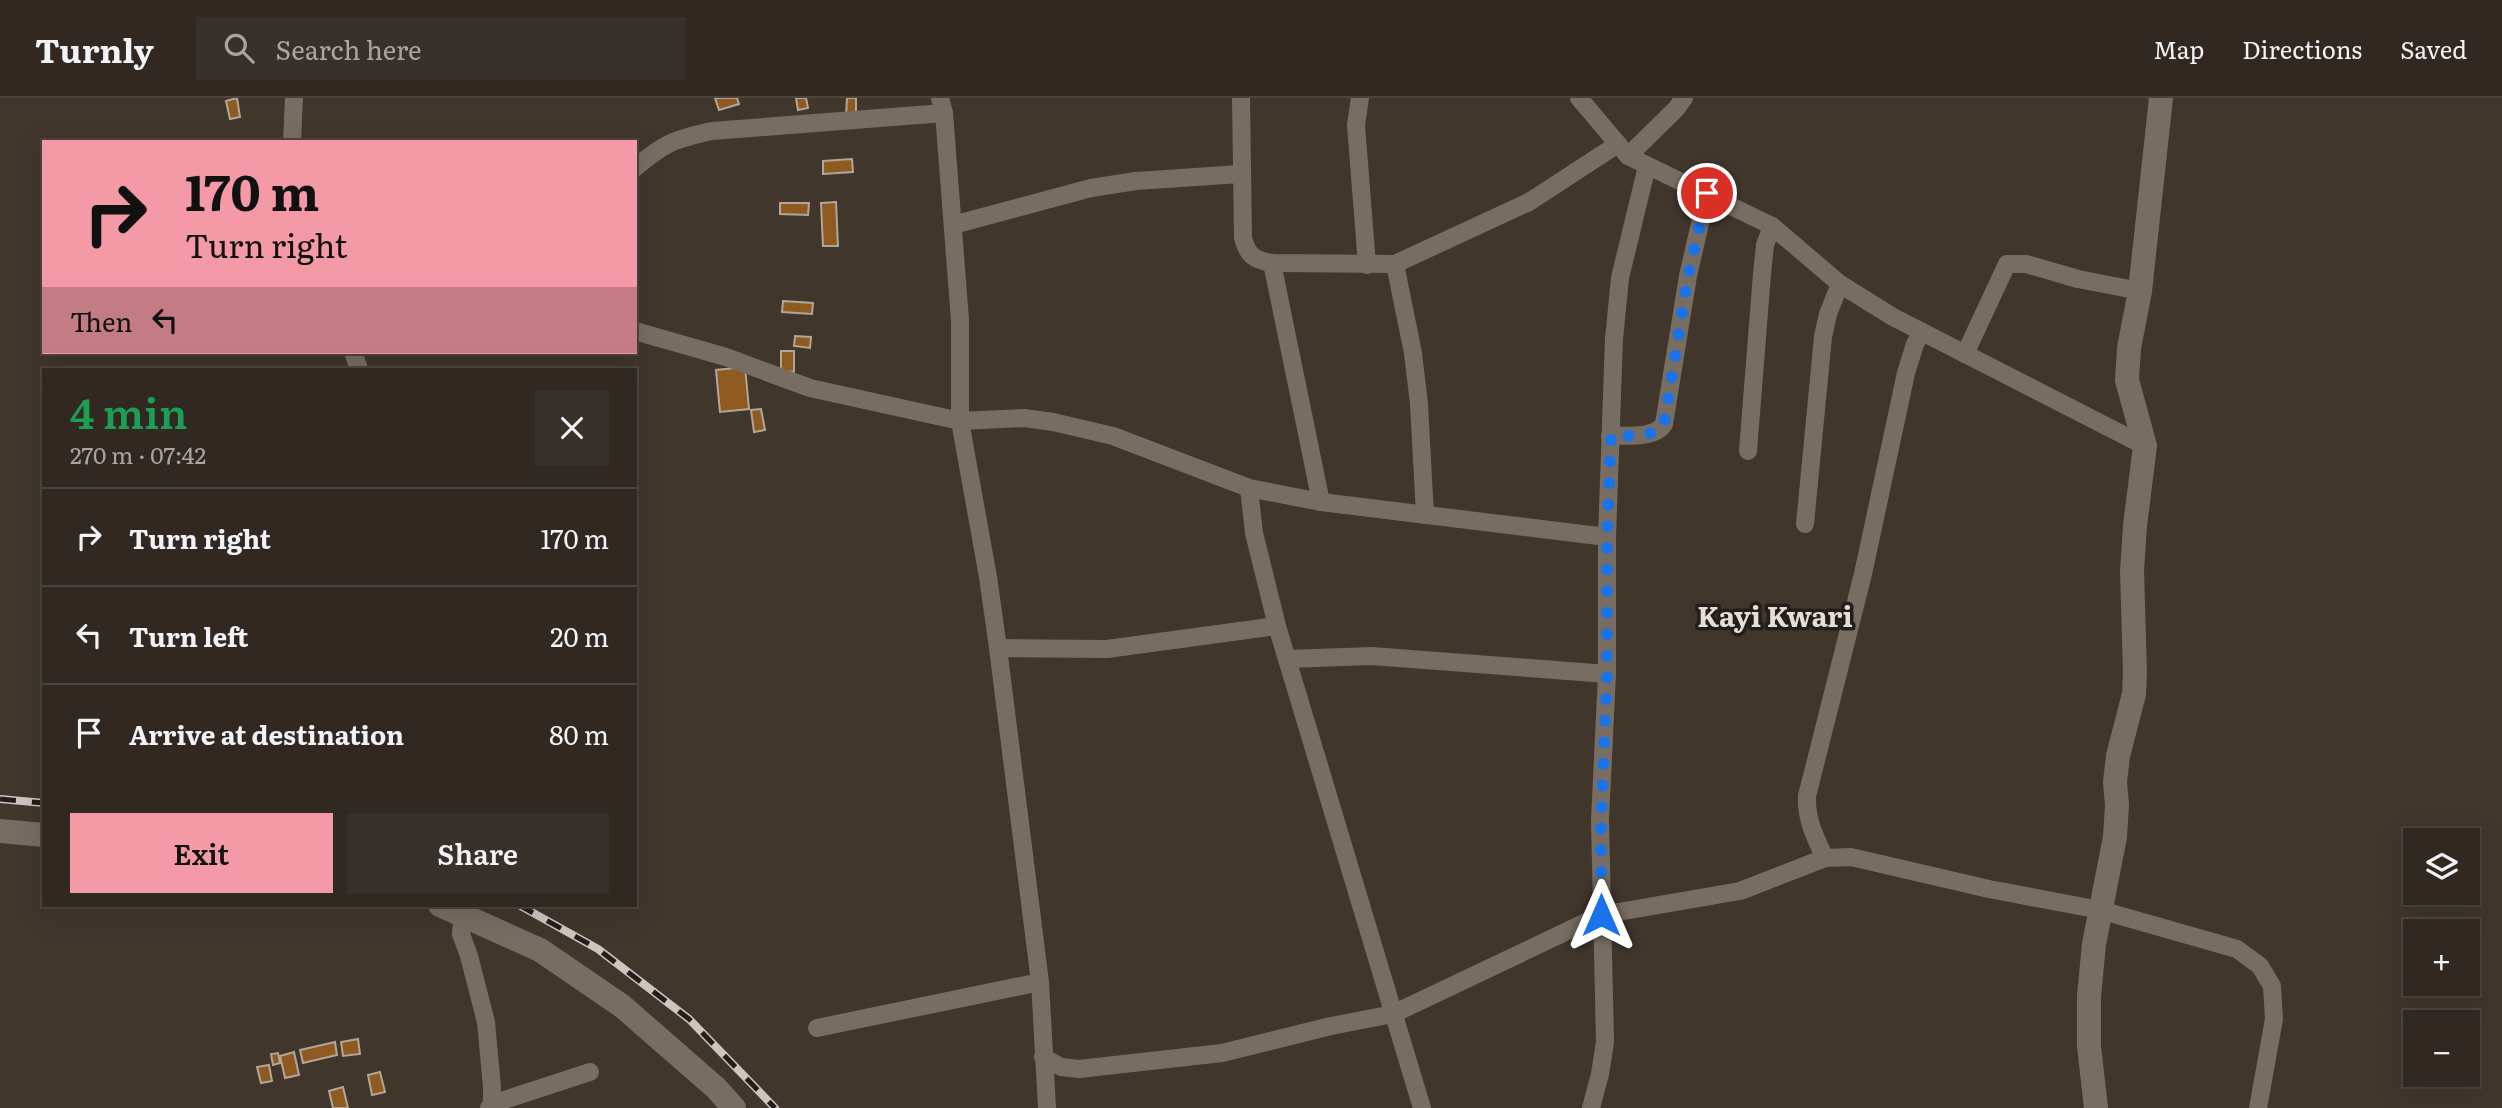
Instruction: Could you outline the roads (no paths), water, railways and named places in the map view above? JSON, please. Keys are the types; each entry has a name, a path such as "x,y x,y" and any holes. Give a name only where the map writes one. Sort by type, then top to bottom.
{"street":[{"path":"292,140 294,98"},
{"path":"1241,98 1240,174 1243,239 1247,252 1255,260 1272,263 1367,265 1395,264 1529,202 1623,150 1676,109 1684,98"},
{"path":"1360,98 1356,125 1367,265"},
{"path":"1579,98 1623,150 1647,166 1772,226 1840,284 1893,317 2145,446"},
{"path":"2096,1108 2089,1046 2089,996 2094,944 2115,837 2118,756 2134,694 2136,673 2132,571 2145,446 2127,380 2129,348 2140,291 2161,98"},
{"path":"637,167 659,148 677,139 712,131 942,106 960,320 960,421 998,648 1040,982 1042,1058 1047,1108"},
{"path":"1591,1108 1605,1042 1601,820 1614,339 1620,278 1647,166"},
{"path":"953,225 1091,188 1136,181 1240,174"},
{"path":"1611,436 1654,433 1664,424 1688,276 1707,193"},
{"path":"1748,451 1765,245 1772,226"},
{"path":"1272,263 1321,502"},
{"path":"1395,264 1413,353 1419,404 1425,515"},
{"path":"1965,354 2007,264 2026,264 2078,279 2140,291"},
{"path":"1805,524 1823,337 1828,314 1840,284"},
{"path":"637,332 726,357 810,388 960,421 1024,418 1112,436 1249,488 1321,502 1607,537"},
{"path":"1825,858 1809,824 1807,796 1863,574 1906,373 1915,344 1922,332"},
{"path":"1249,488 1254,533 1277,626 1422,1108"},
{"path":"998,648 1107,649 1277,626"},
{"path":"1287,659 1372,656 1607,674"},
{"path":"0,831 42,835"},
{"path":"1042,1058 1061,1067 1079,1069 1222,1053 1393,1014 1601,915 1740,891 1825,858 1851,857 1989,889 2100,910 2236,949 2260,966 2272,986 2274,1019 2258,1108"},
{"path":"452,909 469,956 486,1022 490,1106 590,1072"},
{"path":"452,909 540,950 622,1006 716,1088 734,1108"},
{"path":"817,1028 1040,982"}],"railway":[{"path":"0,799 42,803"},
{"path":"523,907 598,949 689,1019 775,1108"}],"district":[{"name":"Kayi Kwari","path":"1775,615"}]}
